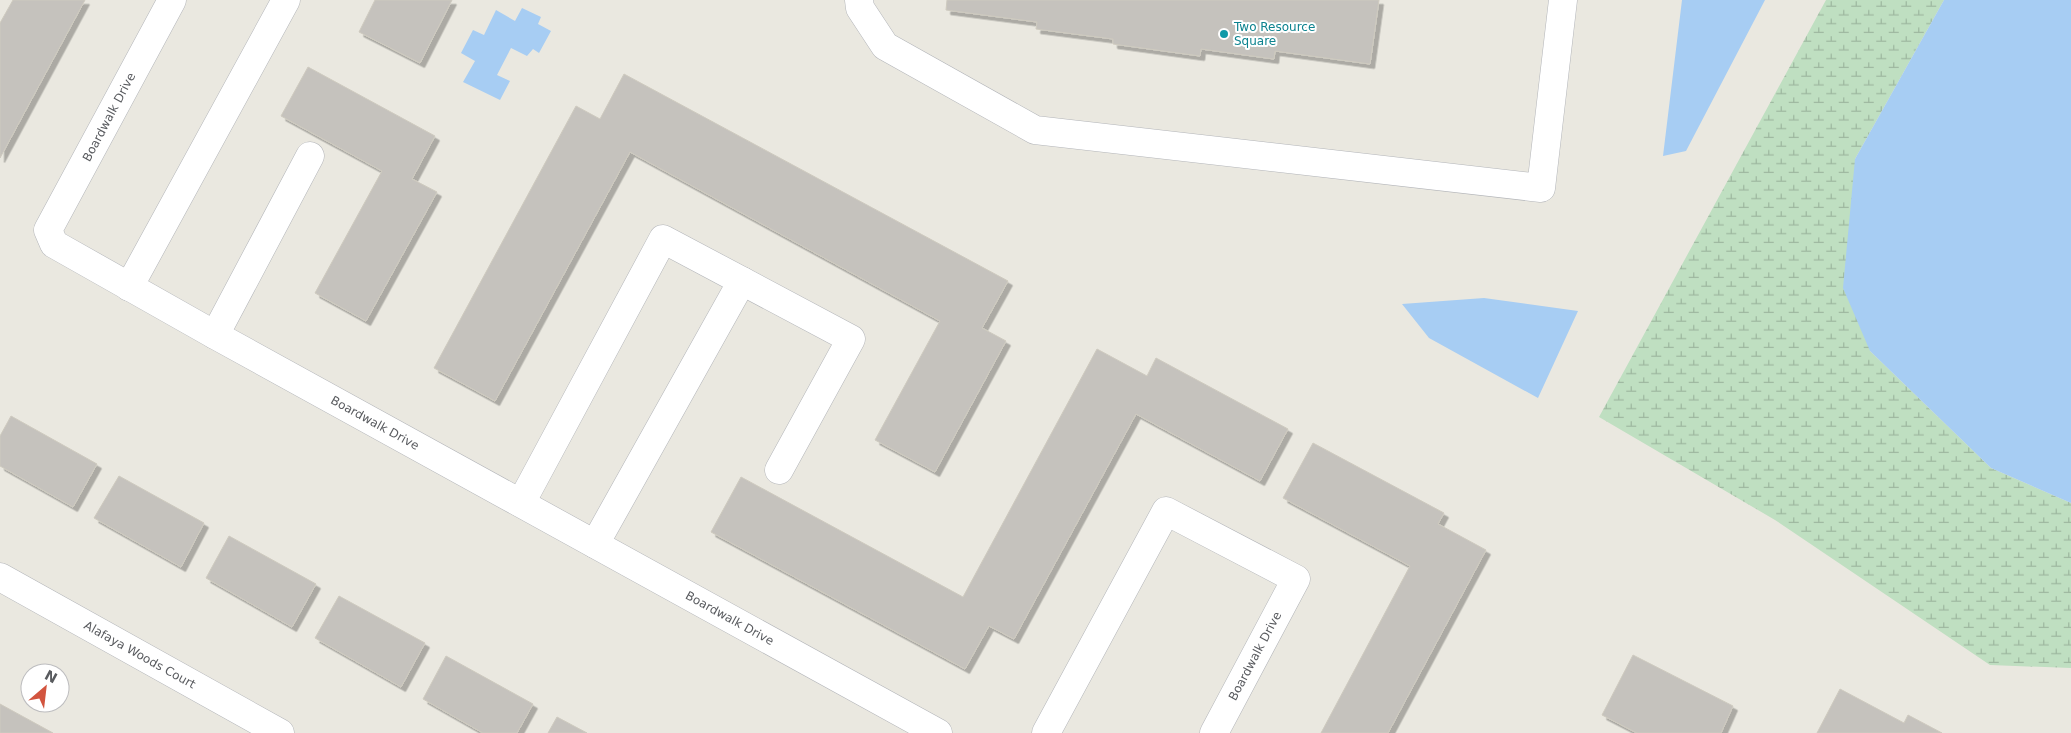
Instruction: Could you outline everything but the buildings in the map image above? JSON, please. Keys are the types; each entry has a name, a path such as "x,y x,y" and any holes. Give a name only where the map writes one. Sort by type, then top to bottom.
{"street":[{"name":"Boardwalk Drive","path":"172,0 48,230 54,244 128,287 938,733"},
{"path":"128,287 286,0"},
{"path":"859,0 860,8 885,46 1034,130 1541,188 1563,0"},
{"path":"215,335 310,156"},
{"path":"520,503 663,239 851,339 779,470"},
{"path":"596,544 742,281"},
{"name":"Boardwalk Drive","path":"1046,733 1166,512 1296,579 1214,733"},
{"name":"Alafaya Woods Court","path":"0,577 280,733"}],"green space":[{"path":"1826,0 1944,0 1855,159 1870,351 1991,468 2071,503 2071,668 1990,665 1775,520 1599,417"}],"water":[{"path":"1682,0 1765,0 1686,151 1663,156"},
{"path":"1944,0 2071,0 2071,503 1991,468 1870,351 1843,288 1855,159"},
{"path":"522,8 541,17 538,24 551,31 539,53 533,49 527,56 511,48 497,75 510,81 500,100 463,82 475,61 461,53 473,30 484,35 496,10 515,21"},
{"path":"1484,298 1578,311 1538,398 1429,338 1402,304"}],"place":[{"name":"Two Resource Square","path":"1224,34"}]}
